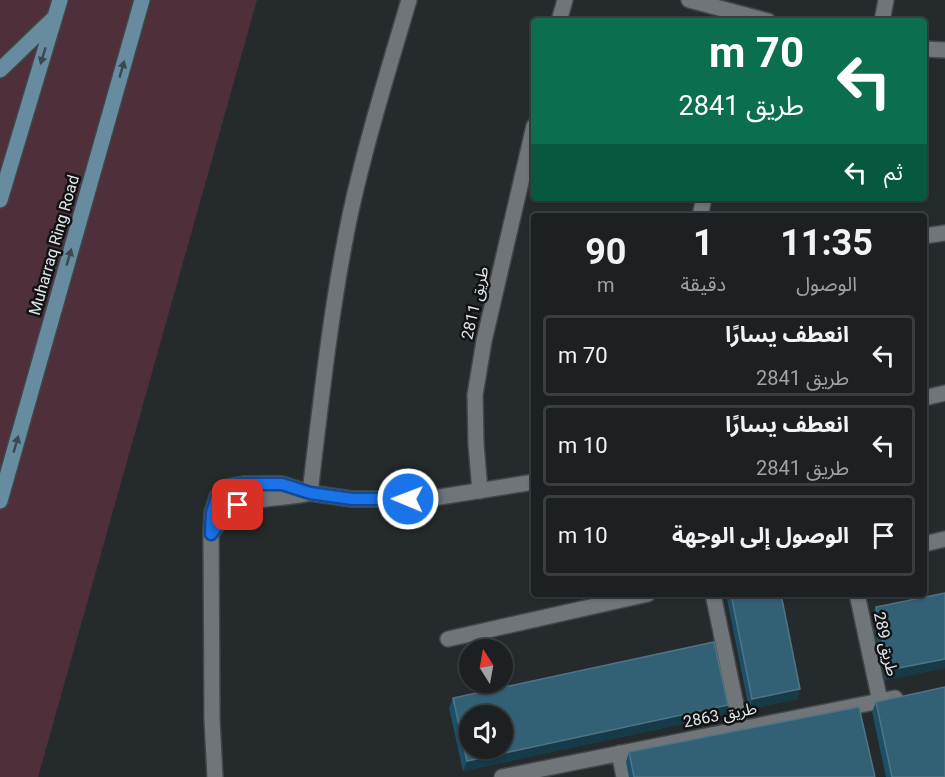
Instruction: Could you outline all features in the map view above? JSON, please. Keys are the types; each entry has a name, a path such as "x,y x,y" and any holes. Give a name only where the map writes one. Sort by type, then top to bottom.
{"main road":[{"path":"0,200 60,0"},
{"name":"Muharraq Ring Road","path":"0,501 142,0"},
{"path":"0,70 55,17"}],"street":[{"path":"310,493 337,286 350,214 409,0"},
{"path":"560,18 566,0"},
{"path":"689,0 747,18"},
{"path":"883,18 886,0"},
{"path":"927,49 945,50"},
{"name":"طريق 2811","path":"480,491 476,395 484,341 531,139"},
{"path":"927,236 945,233"},
{"path":"927,397 945,393"},
{"path":"215,777 212,719 211,534 212,513 217,497 228,487 244,484 282,484 310,493 352,499 427,500 531,482"},
{"path":"927,543 945,539"},
{"path":"448,639 635,597"},
{"path":"714,597 741,729"},
{"name":"طريق 289","path":"858,597 880,701"},
{"name":"طريق 2863","path":"502,777 912,695"},
{"path":"619,753 624,777"}],"shaded area":[{"path":"0,0 257,0 38,777 0,777"}],"building":[{"path":"945,593 945,659 888,670 876,607"},
{"path":"732,597 782,597 800,689 752,699"},
{"path":"714,642 728,705 513,751 513,705 459,705 459,725 453,698 476,693 513,693 513,685"},
{"path":"945,687 945,777 892,777 876,702"},
{"path":"859,707 875,777 634,777 629,752"}],"route":[{"path":"238,505 224,516 211,534 212,513 217,497 228,487 244,484 282,484 310,493 352,499 408,499"}]}
